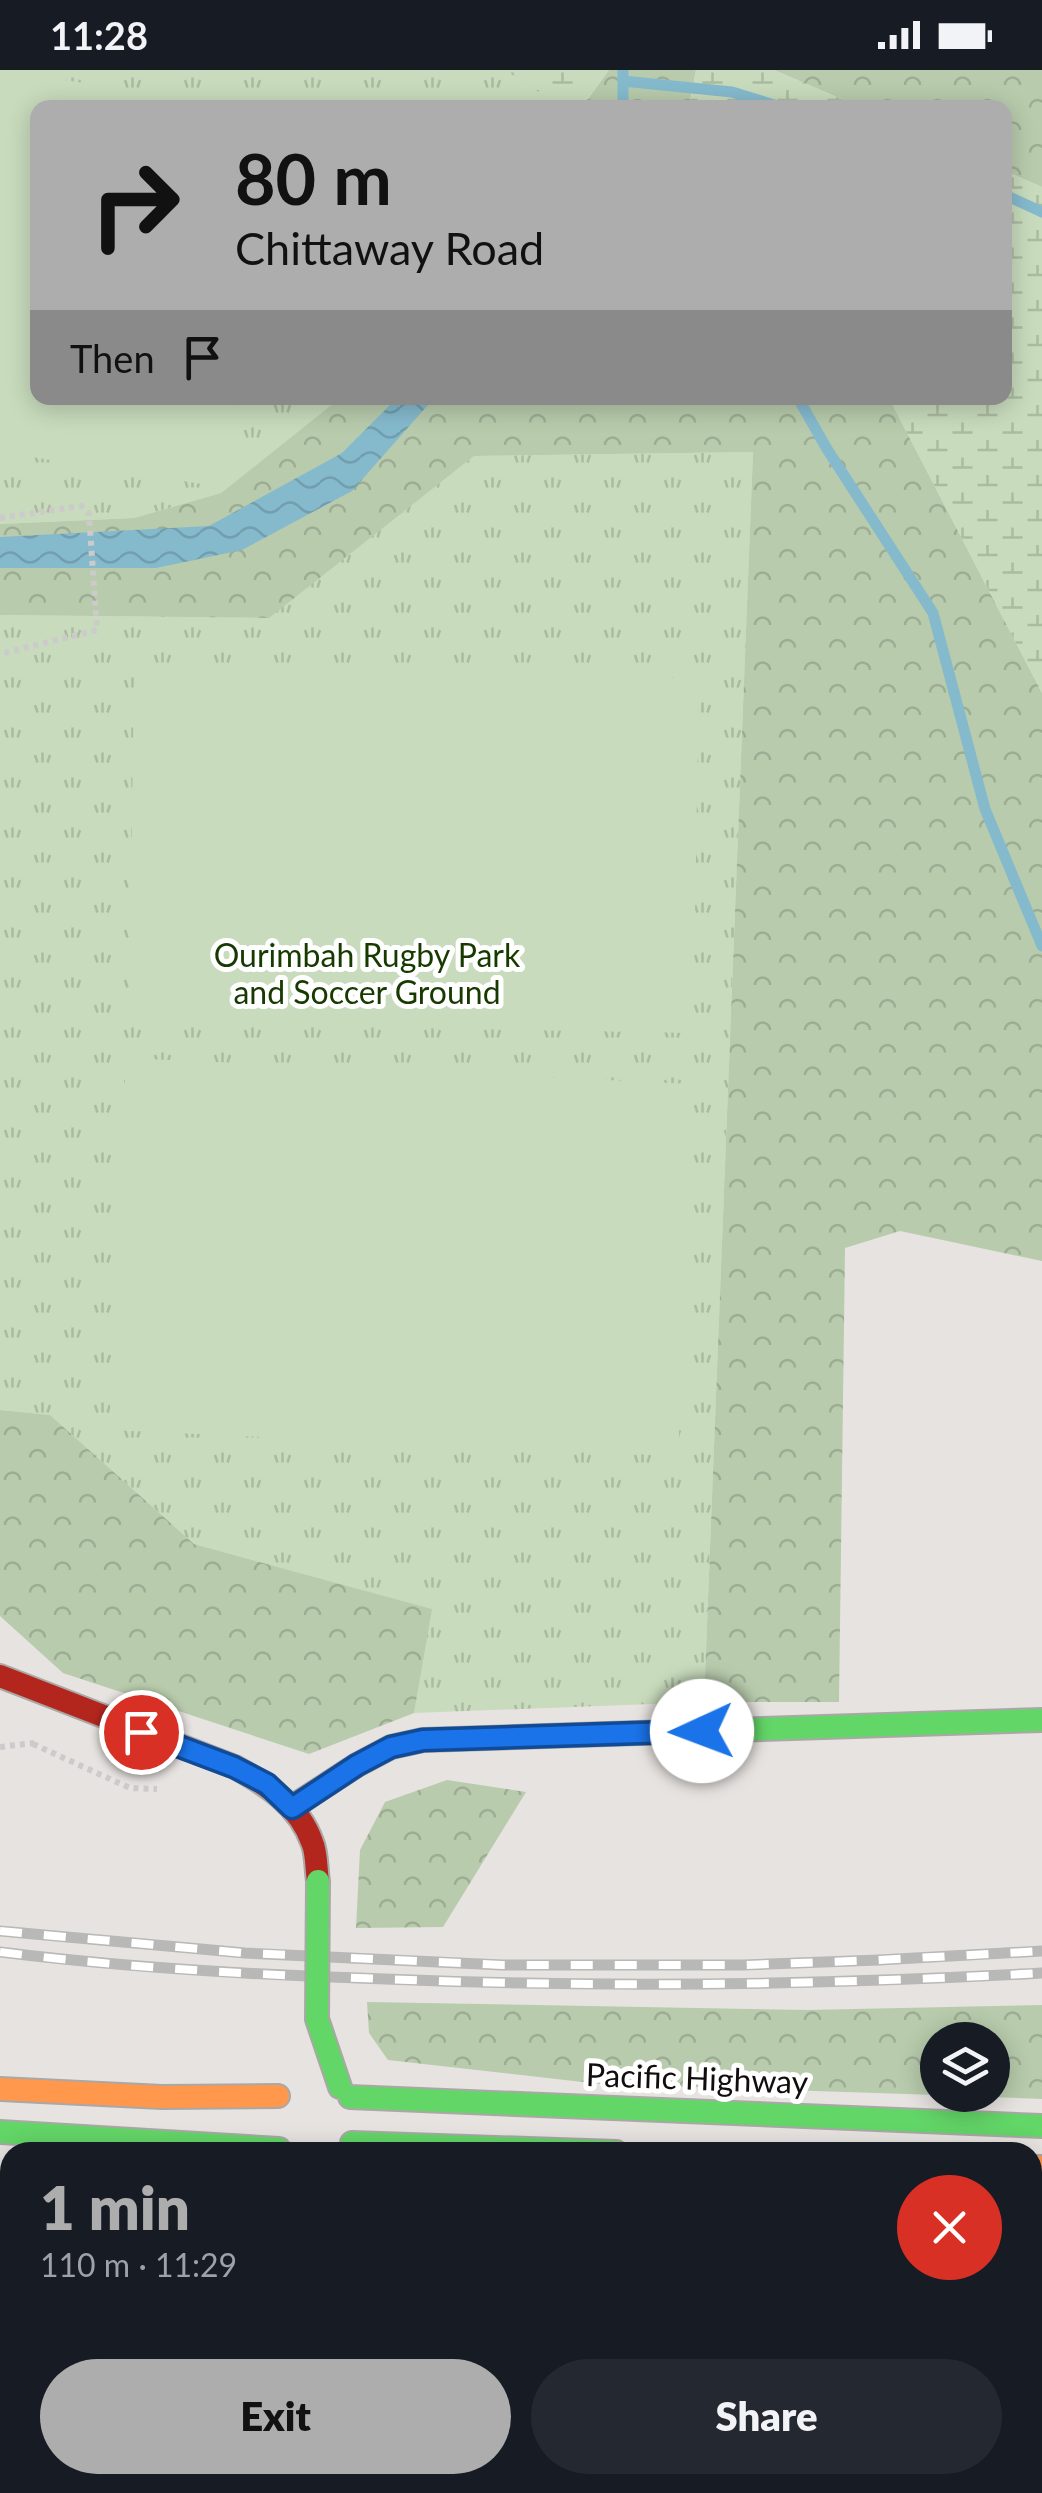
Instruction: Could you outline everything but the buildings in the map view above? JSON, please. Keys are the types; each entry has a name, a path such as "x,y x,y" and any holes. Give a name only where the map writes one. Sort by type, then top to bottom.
{"main road":[{"path":"0,1676 234,1767 267,1784 292,1808 313,1843 318,1881 318,2019 356,2111 357,2126 350,2142"},
{"path":"292,1808 391,1747 423,1740 1042,1720"},
{"path":"304,2052 318,2019"},
{"name":"Pacific Highway","path":"294,2086 329,2081 345,2092 1042,2126"},
{"path":"0,2089 195,2098 294,2086"},
{"path":"276,2142 270,2120 294,2086"},
{"path":"0,2132 148,2142"}],"path":[{"path":"0,518 81,506 89,514 97,630 0,654"}],"green space":[{"path":"0,70 609,70 586,100 30,100 30,405 331,405 221,493 134,518 0,524"},
{"path":"0,70 193,100 30,100 30,405 240,405 227,488 0,452"},
{"path":"505,70 597,70 557,100"},
{"path":"609,70 696,70 690,100 587,100"},
{"path":"696,70 774,70 844,100 690,100"},
{"path":"774,70 1042,70 1042,187 1012,174 1012,100 844,100"},
{"path":"1012,174 1042,187 1042,693 893,405 1012,405"},
{"path":"331,405 893,405 1042,693 1042,1261 900,1231 845,1248 839,1702 704,1702 753,452 474,456 269,618 0,615 0,524 134,518 221,493"},
{"name":"Ourimbah Rugby Park and Soccer Ground","path":"753,452 704,1702 414,1713 431,1609 194,1544 50,1415 0,1410 0,615 268,618 474,456"},
{"path":"134,669 699,678 693,1033 129,1023"},
{"path":"126,1058 695,1084 678,1456 109,1430"},
{"path":"0,1410 50,1415 194,1544 432,1609 414,1713 309,1754 63,1673 0,1616"},
{"path":"447,1780 526,1792 443,1927 356,1928 360,1850 385,1802"},
{"path":"367,2002 808,2010 1042,2005 1042,2099 1010,2098 1010,2022 920,2022 920,2094 600,2084 388,2060 369,2033"}],"water":[{"path":"390,405 428,405 352,491 242,550 156,568 0,568 0,537 209,526 342,453"}],"waterway":[{"path":"623,70 623,100"},
{"path":"623,81 732,92 758,100"},
{"path":"1012,198 1042,212"},
{"path":"802,405 933,613 985,809 1042,946"}],"railway":[{"path":"0,1931 245,1953 502,1965 744,1965 1042,1951"},
{"path":"0,1952 240,1973 549,1984 796,1983 1042,1973"}],"traffic: fast":[{"path":"545,1736 1042,1720"},
{"path":"317,2019 318,1881"},
{"path":"317,2019 340,2087"},
{"path":"350,2097 1042,2126"},
{"path":"0,2132 164,2142"}],"traffic: slow":[{"path":"0,2089 162,2097 278,2096"}],"traffic: jam":[{"path":"0,1676 235,1767 259,1781 299,1817 315,1851 318,1881"},
{"path":"292,1807 391,1747 423,1740 545,1736"}],"route":[{"path":"141,1732 234,1767 267,1784 292,1808 391,1747 423,1740 702,1731"}]}
